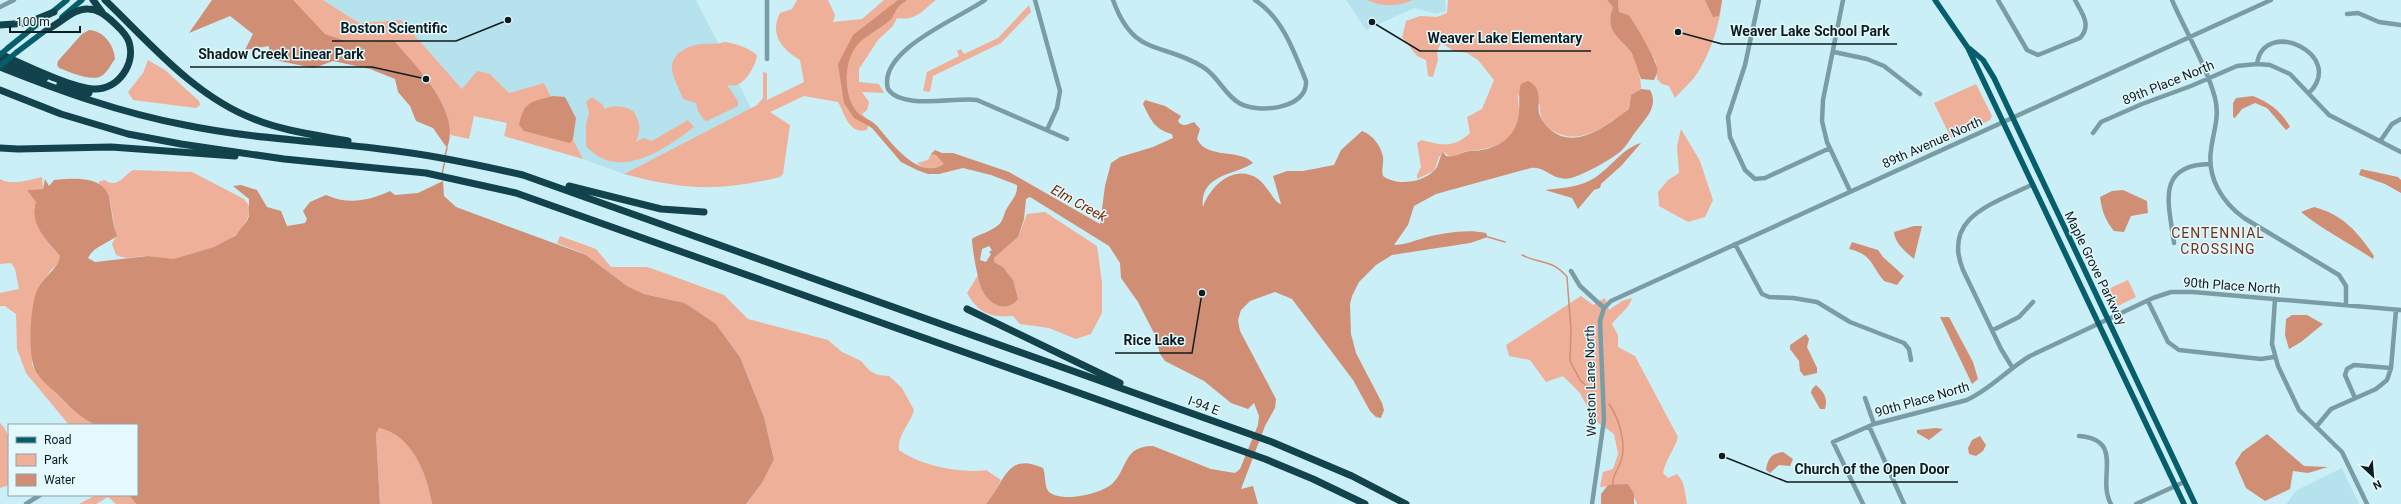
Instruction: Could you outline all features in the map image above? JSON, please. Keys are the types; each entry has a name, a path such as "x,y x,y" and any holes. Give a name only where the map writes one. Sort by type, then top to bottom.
{"highway":[{"path":"93,0 105,16"},
{"path":"105,0 163,56 202,90 222,104 255,120 283,128 390,150"},
{"path":"0,60 78,91 101,93 119,83 127,76 133,66 133,44 125,34 96,10 82,9 48,29"},
{"path":"0,24 27,23 54,12"},
{"path":"0,55 51,76 95,89 113,83 125,72 129,64 130,48 125,34"},
{"path":"0,66 74,96 127,112 185,125 390,150 458,161 523,175 644,206 704,212"},
{"path":"0,90 61,114 128,134 181,144 284,159"},
{"path":"0,148 111,147 284,159 426,173 455,178 516,193 599,220 1265,459 1365,504"},
{"path":"523,175 1155,399"},
{"path":"967,309 1155,399"},
{"name":"I-94 E","path":"1155,399 1272,442 1352,476 1406,504"}],"main road":[{"path":"0,55 67,0"},
{"path":"0,66 48,29 82,0"},
{"name":"Maple Grove Parkway","path":"1935,0 1968,48 2184,504"},
{"name":"Maple Grove Parkway","path":"1968,48 1983,60 2012,117 2195,504"}],"street":[{"path":"0,7 14,0"},
{"path":"766,59 767,0"},
{"path":"985,0 930,32 898,59 888,73 888,89 894,96 909,99 977,100 1067,139"},
{"path":"1035,0 1060,91 1057,108 1047,130"},
{"path":"1113,0 1121,20 1138,39 1149,46 1203,67 1216,77 1230,96 1242,105 1256,109 1271,109 1285,105 1302,95 1306,81 1282,29 1273,15 1255,0"},
{"path":"1759,0 1749,49 1728,117 1730,137 1745,170 1755,179 1765,178 1830,148"},
{"path":"1843,0 1822,110 1824,132 1850,191"},
{"path":"1998,0 2030,53 2043,54 2080,38 2086,30 2086,22 2075,0"},
{"path":"2172,0 2215,97 2217,117 2210,164 2220,193 2234,210 2339,275 2346,286 2346,305"},
{"name":"89th Avenue North","path":"1604,308 1619,297 2271,0"},
{"path":"2347,14 2358,13 2380,22 2401,25"},
{"path":"2257,64 2264,50 2278,42 2294,42 2302,46 2313,57 2318,72 2315,87 2309,93"},
{"path":"1834,52 1867,59 1884,66 1920,94"},
{"name":"89th Place North","path":"2093,133 2101,122 2147,101 2207,79 2237,66 2257,64 2280,69 2296,79 2329,115 2381,140 2401,152"},
{"path":"2381,140 2388,127 2401,119"},
{"path":"2174,243 2168,200 2169,185 2183,168 2191,165 2210,164"},
{"path":"2012,367 1960,260 1958,252 1961,234 1969,218 1980,209 2033,184"},
{"path":"1735,244 1762,294 1769,298 1793,298 1817,302 1853,324 1898,340 1908,346 1911,360"},
{"name":"Weston Lane North","path":"1571,271 1580,286 1604,308 1600,321 1604,420 1592,504"},
{"name":"90th Place North","path":"1863,504 1833,442 1874,424 1967,400 1986,389 2012,367 2148,300 2182,291 2399,310"},
{"path":"2275,299 2272,333 2274,357 2298,410 2342,452 2367,504"},
{"path":"2148,300 2168,342 2179,350 2261,359 2274,357"},
{"path":"1993,330 2019,317 2033,302"},
{"path":"2316,427 2331,409 2380,386 2389,376 2399,310"},
{"path":"2355,398 2345,375 2347,369 2354,365 2391,368"},
{"path":"1865,398 1874,424"},
{"path":"1869,426 1904,504"},
{"path":"2079,436 2094,439 2106,452 2108,463 2105,489 2111,504"},
{"path":"2136,504 2184,482"},
{"path":"26,504 38,496"}],"shaded area":[{"path":"323,0 696,0 751,108 624,174 583,159 544,83 509,93 490,74 462,89 401,20 359,23"},
{"path":"1346,0 1445,0 1446,11 1437,14 1414,8 1366,30"},
{"path":"2342,468 2359,504 2286,504 2297,490"}],"green space":[{"path":"268,0 323,0 359,23 401,20 462,89 477,71 490,74 509,93 544,83 583,159 504,136 507,123 474,116 469,139 451,135 434,99"},
{"path":"797,0 828,0 835,15 833,22 862,19 884,0 936,0 914,17 903,19 897,18 893,26 878,40 859,69 859,82 879,84 884,93 862,92 869,102 867,110 862,114 869,121 867,130 861,131 852,127 838,102 804,96 770,112 790,125 783,174 780,177 738,185 701,187 665,183 624,174 757,105 763,98 763,72 767,73 767,100 804,82 800,60 788,51 779,41 776,28 780,13 792,9"},
{"path":"1367,0 1413,0 1402,4 1384,5"},
{"path":"1448,0 1607,0 1613,7 1611,15 1612,27 1636,61 1640,75 1641,89 1631,95 1629,109 1611,122 1602,128 1582,136 1571,137 1561,135 1550,129 1542,118 1540,105 1518,95 1518,122 1515,130 1503,142 1495,146 1450,157 1444,152 1439,157 1434,171 1417,179 1417,175 1421,167 1417,143 1421,140 1441,144 1452,144 1464,138 1470,133 1467,117 1482,109 1494,80 1478,60 1467,53 1454,51 1441,43 1437,51 1438,60 1433,77 1428,76 1426,60 1417,56 1402,37 1406,21 1420,16 1437,17 1447,13"},
{"path":"1618,0 1722,0 1719,20 1709,51 1694,78 1675,98 1669,86 1662,84 1657,79 1656,62 1629,15 1619,12"},
{"path":"1029,5 1031,12 1001,43 933,76 930,92 923,91 927,72 959,56 957,51 961,49 964,54 998,38"},
{"path":"724,42 746,48 757,55 753,68 741,83 737,85 727,85 738,101 738,106 707,121 704,120 698,111 696,103 683,99 674,77 672,64 678,54 687,48 698,44 716,44"},
{"path":"148,60 165,70 199,101 200,105 196,108 133,100 128,92 143,73"},
{"path":"1976,84 1992,116 1990,120 1951,138 1934,103"},
{"path":"592,97 603,105 604,109 619,106 633,111 638,120 639,126 639,134 636,142 643,138 652,141 688,120 694,127 669,145 641,159 626,162 612,161 599,156 586,146 586,124 589,113 586,102"},
{"path":"1681,129 1700,161 1713,200 1705,217 1688,222 1659,206 1658,192 1668,180 1679,173 1677,146"},
{"path":"931,154 936,155 945,164 938,167 927,168 917,163 928,160"},
{"path":"133,170 192,172 244,199 250,207 248,218 242,228 233,237 198,255 174,259 149,256 129,258 120,257 116,255 112,244 116,236 110,200 98,182 105,180 113,183 120,181"},
{"path":"42,177 43,189 27,190 37,202 34,208 46,240 60,256 60,261 51,270 36,294 32,364 37,375 68,405 96,424 68,424 26,373 17,349 16,314 5,306 0,306 0,293 19,289 15,269 11,263 0,264 0,179 9,182 26,181"},
{"path":"1045,212 1097,246 1102,282 1102,313 1091,334 1076,339 1049,328 1020,324 1013,316 998,316 986,313 971,300 967,293 978,275 981,288 989,299 1013,280 1003,267 994,262 994,258 1018,237 1027,214"},
{"path":"560,236 596,249 611,267 647,267 724,295 748,319 828,340 842,352 861,361 870,371 878,375 889,376 902,388 914,410 900,439 899,450 918,460 941,467 965,471 986,470 1001,480 993,496 986,504 746,504 762,483 774,458 764,417 740,357 716,324 685,303 644,294 627,286 586,255 557,243"},
{"path":"2128,280 2136,297 2112,309 2104,291"},
{"path":"1581,296 1593,305 1605,298 1609,310 1622,301 1632,298 1629,305 1612,324 1618,335 1618,347 1635,356 1678,437 1663,473 1668,478 1677,474 1680,477 1687,504 1637,504 1628,484 1600,487 1603,472 1613,469 1618,454 1614,434 1594,420 1580,393 1563,376 1546,382 1530,360 1509,356 1506,345"},
{"path":"0,423 8,436 8,485 0,488"},
{"path":"379,428 391,432 400,439 409,447 416,457 426,480 432,504 380,504 376,434"},
{"path":"94,496 130,496 136,504 116,504 108,497 96,504 79,504"}],"water":[{"path":"212,0 293,0 325,34 348,42 394,41 424,76 443,105 448,120 450,134 447,148 433,128 416,121 410,106 398,92 395,79 370,69 333,61 314,68 269,59 269,46 245,50 253,34 230,16 189,33"},
{"path":"898,0 907,0 898,8 890,21 866,37 853,51 847,69 847,87 852,105 857,112 875,124 897,150 915,164 934,168 944,164 936,155 931,154 935,150 942,153 953,153 1009,172 1100,224 1105,186 1111,163 1120,157 1153,147 1173,138 1172,134 1157,127 1148,115 1143,104 1145,100 1165,106 1181,116 1178,121 1181,124 1185,125 1194,122 1200,129 1197,139 1208,150 1240,156 1253,163 1220,177 1213,182 1207,188 1203,196 1203,207 1210,193 1215,187 1227,177 1242,174 1256,177 1265,186 1275,200 1281,204 1273,176 1287,171 1303,171 1334,165 1341,150 1362,131 1370,135 1376,141 1380,149 1383,157 1383,176 1402,182 1409,182 1423,178 1436,169 1443,152 1446,156 1452,156 1488,149 1503,142 1514,129 1518,121 1521,84 1528,81 1536,87 1538,91 1539,113 1546,125 1552,131 1562,136 1572,138 1592,133 1602,128 1629,109 1631,95 1641,89 1650,90 1653,101 1650,112 1622,150 1610,159 1582,174 1564,179 1554,176 1541,169 1531,168 1436,194 1414,206 1408,225 1394,245 1405,244 1431,236 1455,232 1471,231 1486,233 1488,237 1470,243 1392,255 1376,265 1359,282 1350,304 1351,334 1356,353 1382,403 1384,410 1381,418 1376,417 1370,411 1353,380 1292,299 1275,292 1250,301 1241,310 1238,320 1240,331 1276,399 1275,408 1265,426 1241,489 1253,486 1258,504 986,504 1008,472 1014,466 1021,464 1031,464 1043,468 1047,490 1055,495 1072,497 1100,491 1113,483 1131,454 1143,447 1153,446 1211,469 1235,473 1240,469 1258,425 1259,416 1254,403 1248,409 1231,403 1204,381 1165,361 1160,354 1155,335 1138,302 1121,278 1120,263 1109,246 1030,197 1026,199 1024,219 1018,237 994,258 994,262 1003,267 1013,280 1018,299 1008,306 993,303 982,290 974,257 972,239 991,230 1001,223 1006,210 1015,196 1017,185 991,175 963,168 939,174 928,174 901,162 872,128 854,118 844,103 838,64 853,35","holes":["989,246 992,250 989,252 991,254 986,262 980,260 982,249"]},
{"path":"1607,0 1618,0 1619,12 1629,15 1640,33 1656,64 1657,71 1654,80 1641,79 1632,54 1612,29 1610,23 1613,7"},
{"path":"1705,0 1722,0 1719,16 1713,17"},
{"path":"89,30 104,36 113,49 115,59 106,72 99,77 93,78 81,76 59,68 57,65 58,61 82,34"},
{"path":"553,96 565,97 576,118 573,139 570,143 524,131 519,125 523,111 526,107 534,101"},
{"path":"2253,96 2274,108 2283,116 2290,127 2286,130 2267,108 2255,103 2242,109 2235,118 2233,117 2233,103 2236,98"},
{"path":"1641,143 1622,165 1601,184 1600,188 1594,190 1578,209 1572,198 1545,190 1585,183 1602,173 1628,149"},
{"path":"2361,169 2398,177 2401,180 2401,193 2385,184 2359,175"},
{"path":"45,179 49,186 54,180 80,179 89,180 96,183 103,187 108,193 117,236 97,248 91,254 88,258 95,262 148,256 174,259 214,247 235,236 247,221 249,216 249,199 233,186 241,185 257,190 267,207 281,211 287,226 305,223 307,219 303,211 310,202 326,195 350,201 374,197 390,191 395,195 418,193 443,181 444,196 456,207 586,255 627,286 644,294 685,303 716,324 740,357 764,417 774,459 762,483 746,504 432,504 426,480 416,457 409,447 400,439 391,432 379,428 376,434 380,504 136,504 130,496 138,496 138,424 95,424 88,421 43,381 37,374 34,367 30,334 34,301 38,288 57,265 60,256 40,232 35,218 34,210 36,202 27,190 43,189"},
{"path":"2123,190 2147,201 2148,213 2131,216 2124,232 2114,231 2108,223 2104,215 2100,197 2112,191"},
{"path":"2314,207 2333,214 2348,225 2368,247 2374,256 2373,259 2327,231 2301,212"},
{"path":"1914,226 1922,226 1914,259 1904,251 1896,240 1894,232"},
{"path":"1852,242 1878,250 1883,257 1904,276 1897,285 1884,281 1867,257 1857,251 1849,249"},
{"path":"2292,315 2307,315 2323,324 2301,342 2289,349 2285,335 2286,319"},
{"path":"1940,317 1949,317 1973,362 1978,379 1972,384"},
{"path":"1806,334 1809,339 1807,347 1817,368 1817,373 1804,376 1800,371 1799,361 1790,349 1790,345"},
{"path":"1816,385 1825,396 1825,409 1820,409 1811,393 1812,389"},
{"path":"1936,428 1943,429 1929,440 1917,433 1917,430"},
{"path":"2267,434 2304,466 2328,467 2308,473 2293,471 2290,489 2265,501 2246,488 2235,463 2242,452"},
{"path":"1980,436 1986,445 1983,451 1976,456 1969,454 1968,448 1972,440"},
{"path":"1783,452 1793,459 1790,466 1779,465 1770,473 1766,470 1771,457"},
{"path":"1628,484 1634,494 1634,504 1601,504 1601,494 1608,485"}],"waterway":[{"path":"445,156 447,148"},
{"path":"442,174 445,160"},
{"path":"1488,237 1505,242"},
{"path":"1522,255 1556,267 1567,277 1571,330 1570,361 1580,380 1591,390"},
{"path":"1609,404 1619,424 1623,447 1623,455 1614,476 1613,485"}],"place":[{"name":"Boston Scientific","path":"508,20"},
{"name":"Weaver Lake Elementary","path":"1372,22"},
{"name":"Weaver Lake School Park","path":"1678,32"},
{"name":"Shadow Creek Linear Park","path":"426,79"},
{"name":"Rice Lake","path":"1202,293"},
{"name":"Church of the Open Door","path":"1722,456"}],"district":[{"name":"CENTENNIAL CROSSING","path":"2218,242"}],"water label":[{"name":"Elm Creek","path":"1079,203"}]}
